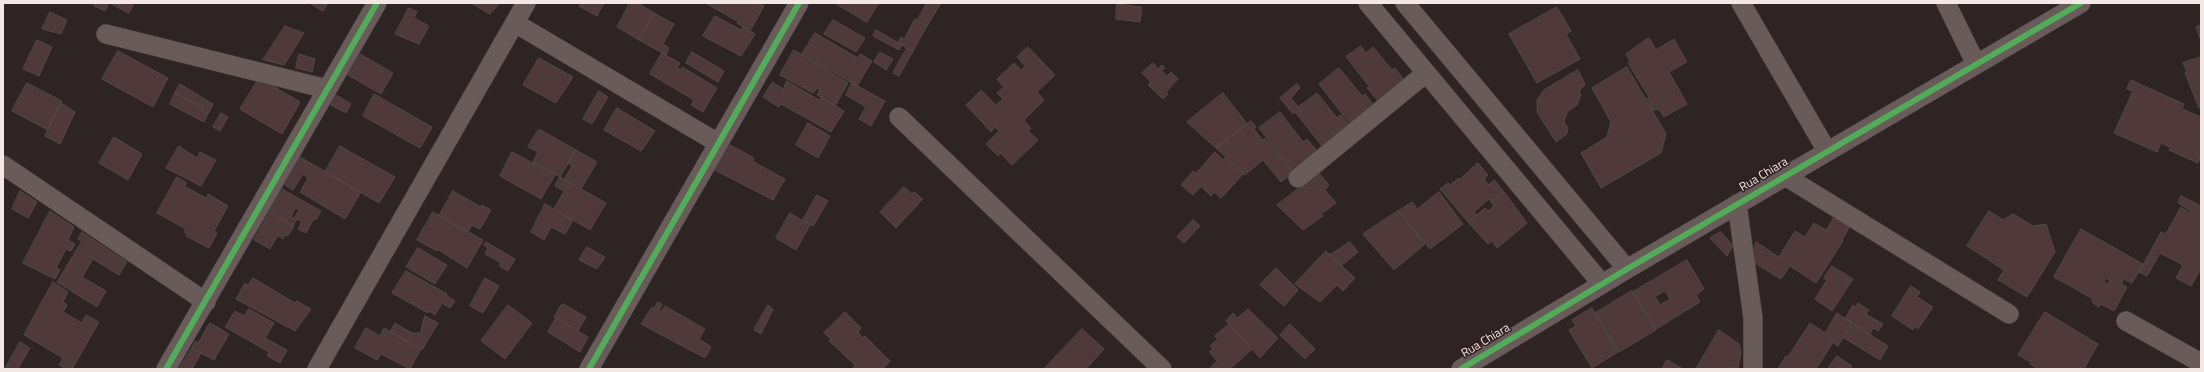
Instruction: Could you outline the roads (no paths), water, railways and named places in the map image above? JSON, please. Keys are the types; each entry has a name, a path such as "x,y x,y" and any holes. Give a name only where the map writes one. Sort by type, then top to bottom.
{"street":[{"path":"166,369 377,3"},
{"path":"317,369 526,3"},
{"path":"589,369 799,3"},
{"path":"1368,3 1602,284"},
{"path":"1405,3 1627,269"},
{"path":"1740,3 1827,151"},
{"path":"1946,3 1976,64"},
{"name":"Rua Chiara","path":"1461,369 1737,204 2081,3"},
{"path":"515,23 718,143"},
{"path":"106,34 327,89"},
{"path":"1298,178 1426,73"},
{"path":"899,117 1162,369"},
{"path":"3,165 206,302"},
{"path":"1785,176 2009,314"},
{"path":"1737,204 1753,318 1753,369"},
{"path":"2126,321 2201,363"}]}
